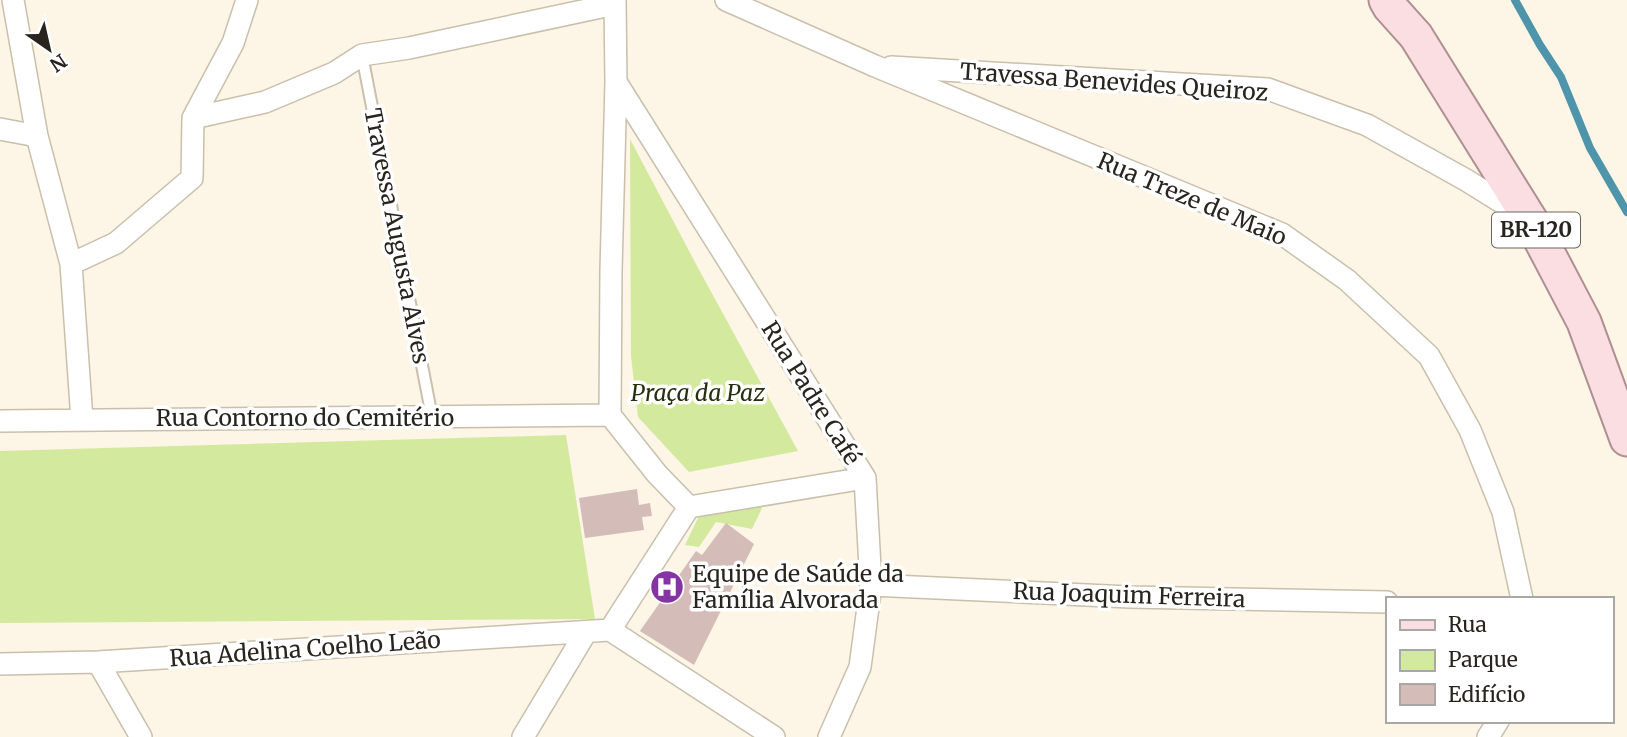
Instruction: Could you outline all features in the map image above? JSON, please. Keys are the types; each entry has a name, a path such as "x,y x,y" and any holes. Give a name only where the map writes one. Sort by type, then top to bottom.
{"main road":[{"name":"BR-120","path":"1386,0 1416,36 1531,221 1584,322 1627,439"},
{"name":"BR-120","path":"1413,0 1416,36"}],"street":[{"path":"13,0 37,136 71,264 82,420"},
{"path":"71,264 116,243 192,178 194,118 233,43 247,0"},
{"name":"Rua Treze de Maio","path":"726,0 875,66 1282,234 1347,280 1429,356 1470,430 1503,512 1522,597"},
{"path":"194,118 265,102 334,74 362,55 409,48 615,2 610,415 657,474 689,507"},
{"name":"Travessa Benevides Queiroz","path":"875,66 1268,89 1367,125 1466,180 1531,221"},
{"name":"Rua Padre Café","path":"616,82 865,478 871,585 860,667 830,737"},
{"path":"0,129 37,136"},
{"name":"Rua Contorno do Cemitério","path":"0,421 610,415"},
{"path":"774,737 610,630 689,507 865,478"},
{"name":"Rua Joaquim Ferreira","path":"871,585 1130,597 1386,602"},
{"name":"Rua Adelina Coelho Leão","path":"0,664 98,662 610,630"},
{"path":"523,737 586,632"},
{"path":"98,662 141,737"}],"lane":[{"name":"Travessa Augusta Alves","path":"362,55 432,417"}],"green space":[{"name":"Praça da Paz","path":"630,139 798,451 689,472 638,417 631,356"},
{"path":"566,435 595,619 0,623 0,451"},
{"path":"764,504 752,529 716,522 699,547 685,545 699,516"}],"building":[{"path":"637,489 639,505 650,503 652,516 642,517 644,530 585,538 579,498"},
{"path":"726,523 754,544 694,665 640,631 696,551 702,555"}],"waterway":[{"path":"1515,0 1561,77 1590,148 1627,212"}],"place":[{"name":"Equipe de Saúde da Família Alvorada","path":"667,587"}]}
